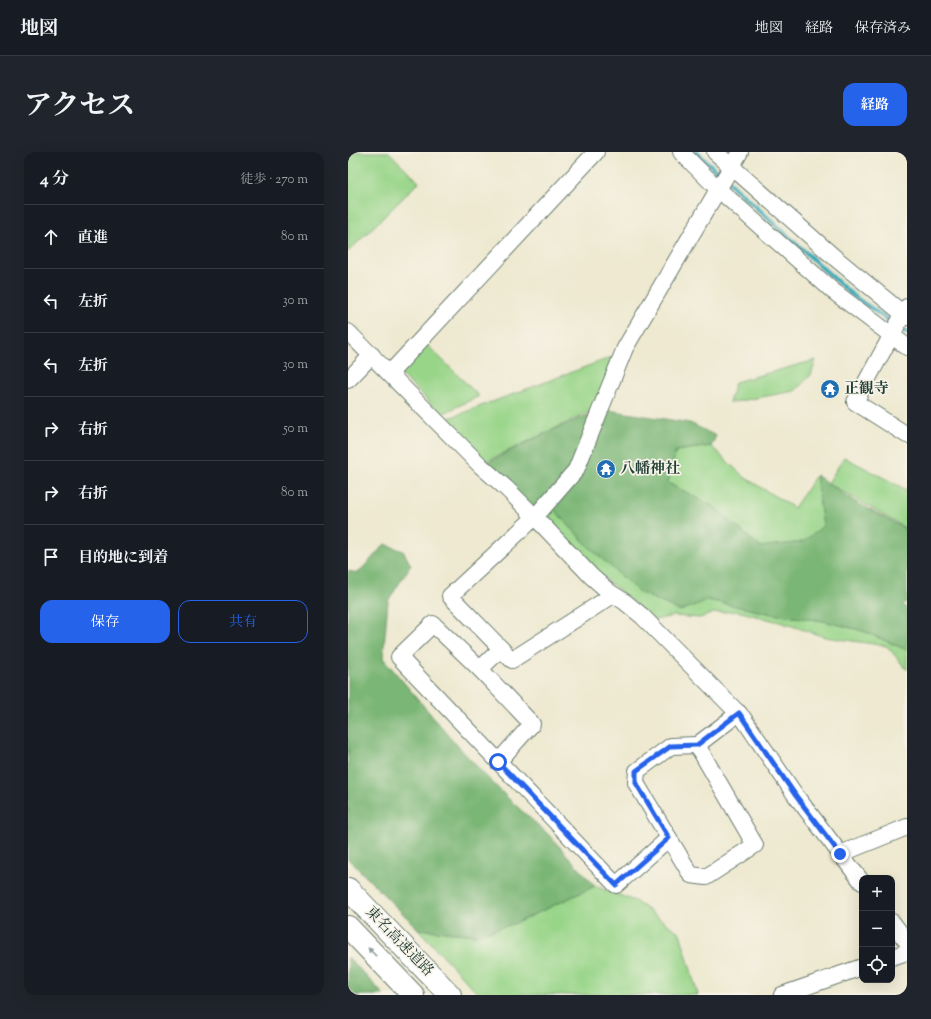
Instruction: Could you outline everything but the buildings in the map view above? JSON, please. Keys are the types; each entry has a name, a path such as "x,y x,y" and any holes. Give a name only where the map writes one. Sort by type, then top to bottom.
{"highway":[{"name":"東名高速道路","path":"348,889 450,995"},
{"name":"東名高速道路","path":"348,927 413,995"}],"street":[{"path":"390,373 596,152"},
{"path":"681,152 724,179 834,257 900,321 907,347"},
{"path":"715,152 724,179 833,291 900,321"},
{"path":"614,595 512,660 450,596 535,517 576,470 624,348 740,152"},
{"path":"900,321 855,402 907,435"},
{"path":"348,332 481,466 535,517 591,576 642,616 739,713 796,796 859,878"},
{"path":"348,380 372,355"},
{"path":"498,762 532,724 480,669 433,624 399,657 498,762 616,885 669,838"},
{"path":"480,669 501,649"},
{"path":"697,745 755,845 706,877 691,874 636,783 636,771 671,746 697,745 739,713"},
{"path":"840,854 907,827"},
{"path":"895,956 907,952"},
{"path":"782,995 859,968"}],"green space":[{"path":"348,152 389,152 419,182 348,252"},
{"path":"424,342 479,396 442,414 397,371"},
{"path":"612,357 597,408 483,463 444,420"},
{"path":"816,360 811,375 795,391 729,403 735,382"},
{"path":"601,409 690,423 716,436 711,446 676,451 668,483 713,506 760,547 803,542 823,526 816,475 854,501 907,530 907,601 903,605 907,609 907,650 863,631 824,621 772,614 708,600 680,611 639,592 589,547 548,503 537,515 481,466 535,438"},
{"path":"711,446 744,477 794,508 816,475 823,526 803,542 760,547 713,506 668,483 675,451"},
{"path":"844,457 907,490 907,529 828,483"},
{"path":"548,503 589,547 639,592 680,611 708,600 772,614 824,621 863,631 907,650 907,670 887,646 825,637 783,623 737,611 714,613 700,618 674,616 654,620 544,527"},
{"path":"385,544 403,551 411,565 388,601 383,658 456,744 482,772 513,803 548,834 595,886 516,923 476,935 418,929 348,859 348,571 358,573"},
{"path":"595,886 635,901 680,933 698,995 479,995 418,929 476,935 516,923"},
{"path":"348,957 384,995 355,995 348,987"}],"waterway":[{"path":"696,152 852,295 907,333"}],"place":[{"name":"正観寺","path":"830,389"},
{"name":"八幡神社","path":"606,469"}],"route":[{"path":"498,762 616,885 669,838 636,783 636,771 671,746 697,745 739,713 796,796 840,854"}]}
